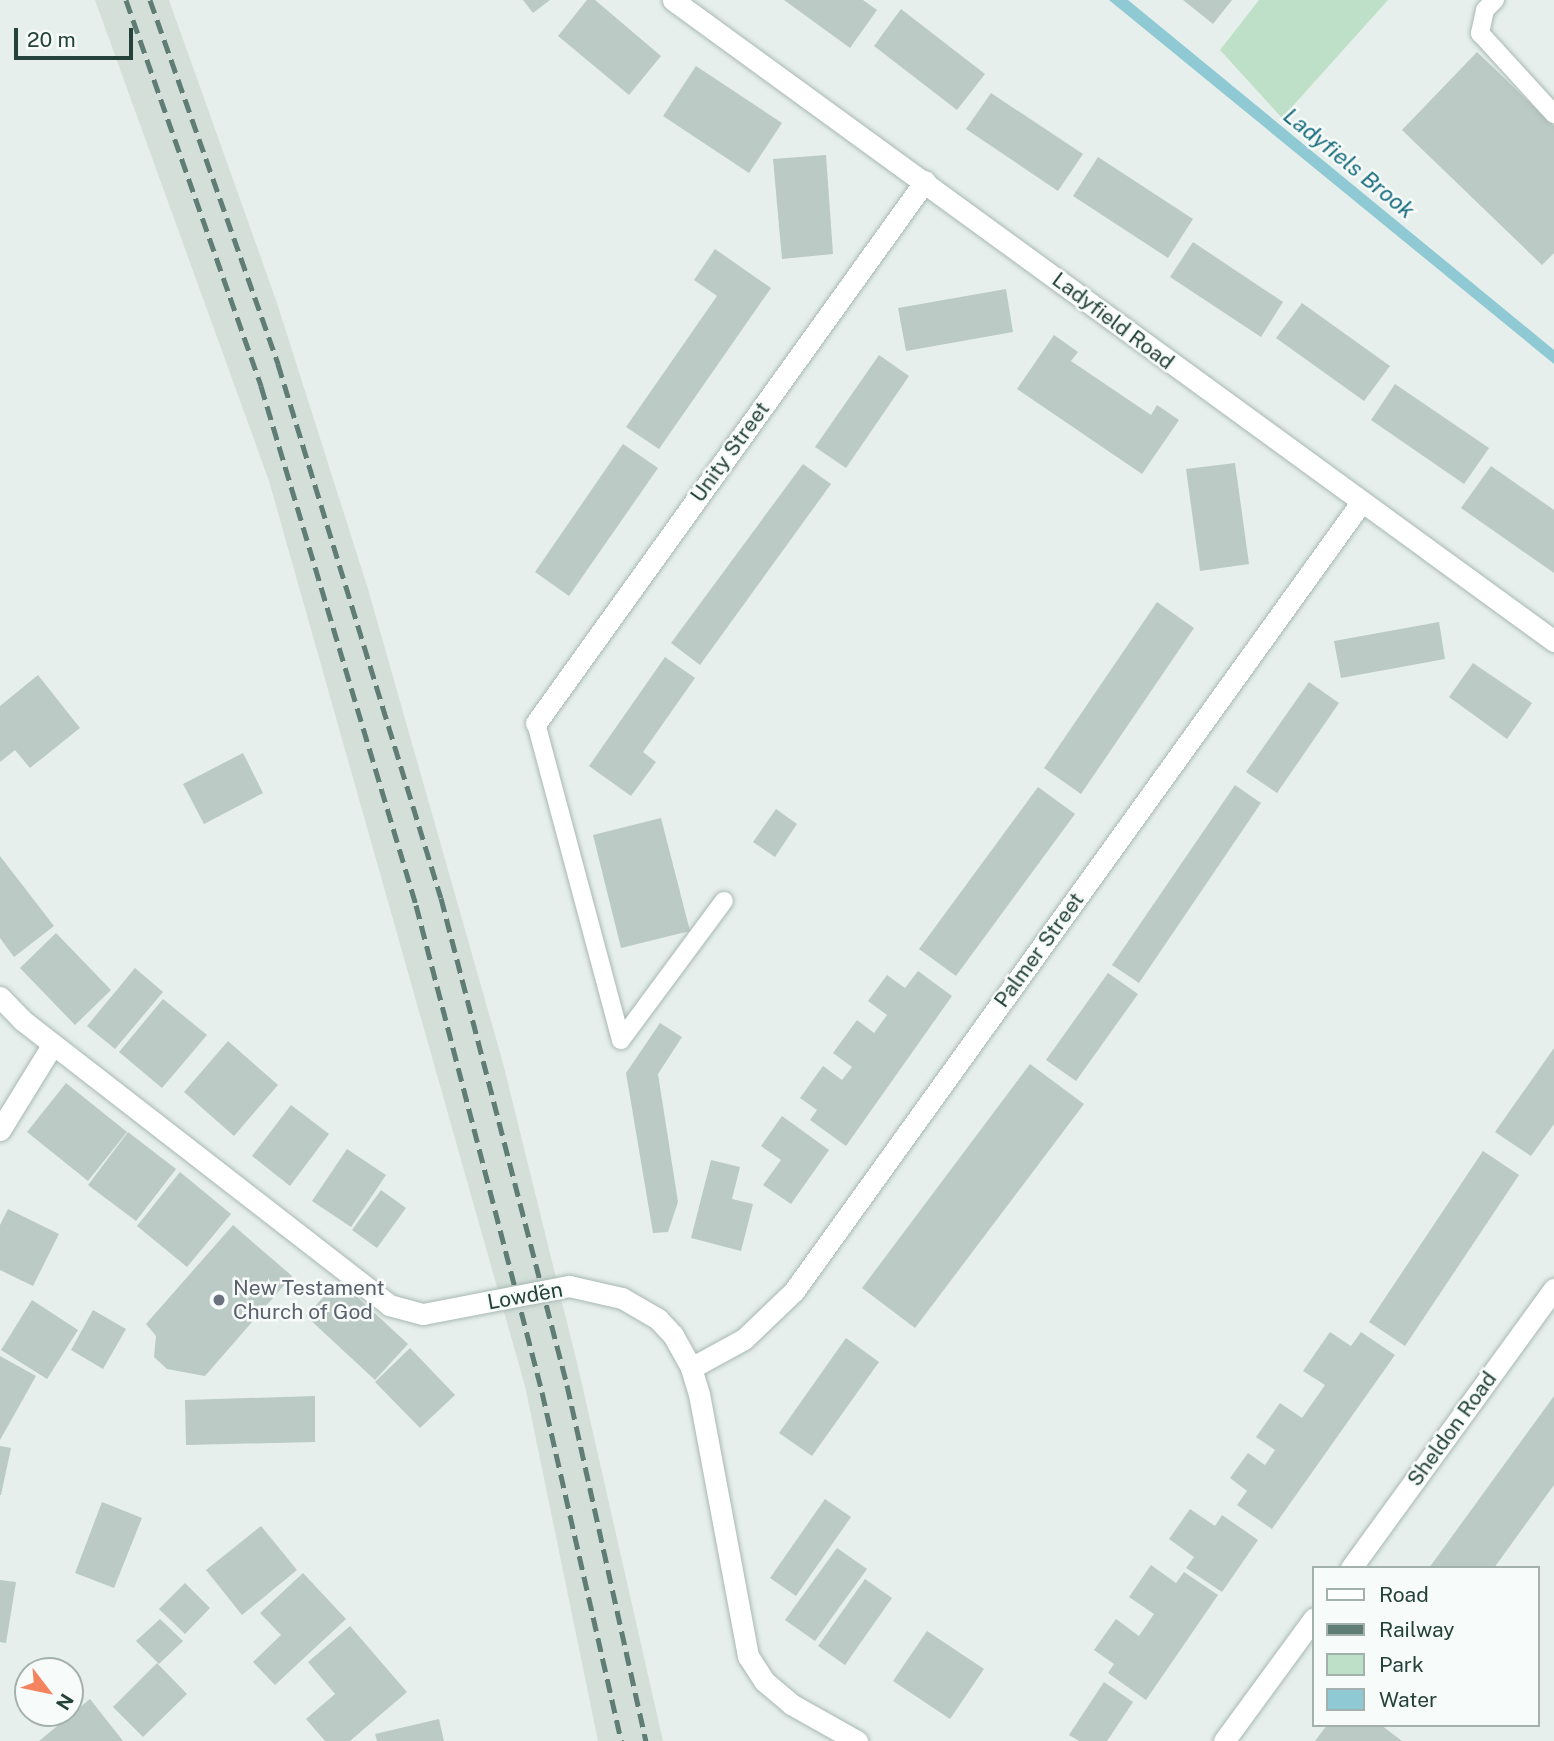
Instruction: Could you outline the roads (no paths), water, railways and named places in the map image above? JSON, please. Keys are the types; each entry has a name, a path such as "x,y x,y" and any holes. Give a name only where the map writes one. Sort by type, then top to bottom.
{"street":[{"name":"Ladyfield Road","path":"673,0 925,181 1360,504 1554,641"},
{"name":"Unity Street","path":"536,723 925,181"},
{"name":"Palmer Street","path":"691,1368 744,1339 793,1291 1360,504"},
{"name":"Lowden","path":"0,997 53,1044 389,1306 423,1314 569,1286 622,1298 658,1319 673,1335 691,1368 748,1656 758,1674 785,1699 857,1741"},
{"path":"0,1130 53,1044"},
{"name":"Sheldon Road","path":"1352,1566 1554,1289"},
{"path":"1224,1741 1312,1621"}],"lane":[{"path":"1495,0 1485,10 1480,33 1493,52 1554,114"},
{"path":"536,723 621,1040 724,901"}],"water":[{"path":"1109,0 1128,0 1554,350 1554,364"}],"railway":[{"path":"126,0 261,386 416,905 542,1392 621,1741"},
{"path":"150,0 278,364 441,898 567,1385 646,1741"}],"place":[{"name":"New Testament Church of God","path":"219,1300"}],"water label":[{"name":"Ladyfiels Brook","path":"1349,163"}]}
